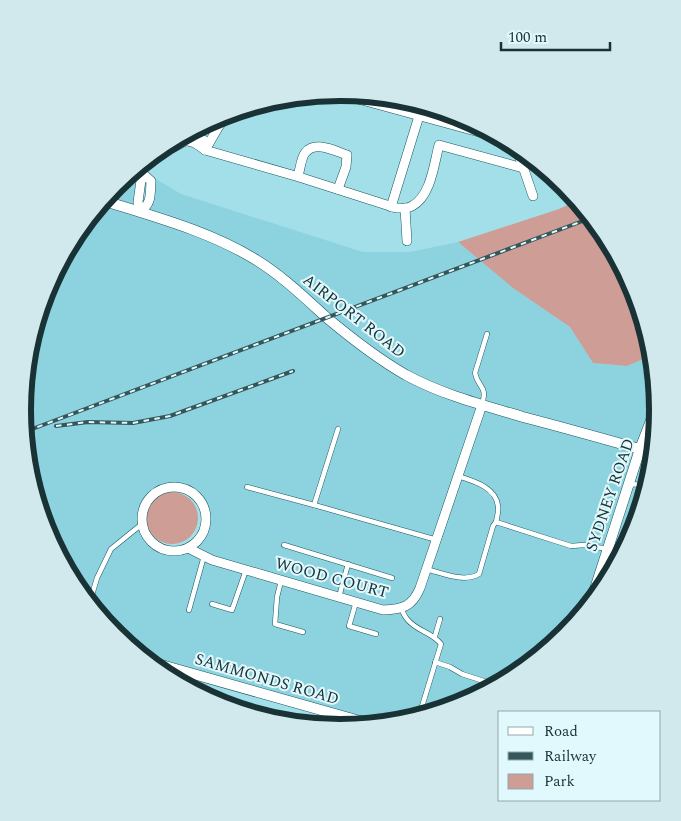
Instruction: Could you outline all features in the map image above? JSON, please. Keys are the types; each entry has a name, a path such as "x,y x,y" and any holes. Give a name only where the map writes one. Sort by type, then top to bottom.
{"street":[{"path":"373,103 469,129"},
{"path":"391,207 419,116"},
{"path":"207,146 219,126"},
{"path":"191,140 391,207 410,208 419,200 426,190 439,145 523,168"},
{"path":"298,176 305,153 313,147 326,148 347,155 346,167 338,189"},
{"path":"520,159 533,196"},
{"path":"140,212 148,206 150,196 151,181 143,173"},
{"name":"AIRPORT ROAD","path":"112,203 224,242 254,258 295,288 327,318 375,355 406,375 443,392 482,405 645,451"},
{"path":"405,208 407,241"},
{"name":"WOOD COURT","path":"142,524 150,542 158,548 173,551 188,548 204,556 246,570 384,610 408,606 416,598 482,405"},
{"name":"SYDNEY ROAD","path":"597,584 629,484 645,451 648,439"},
{"path":"142,524 142,513 146,503 158,492 173,487 184,489 193,494 200,502 205,512 206,523 203,533 197,542 188,548"},
{"name":"SAMMONDS ROAD","path":"167,667 354,719"}],"lane":[{"path":"482,405 485,395 484,389 476,379 475,374 487,334"},
{"path":"314,505 338,429"},
{"path":"426,570 472,578 479,574 493,526 496,522 498,505 493,495 482,484 458,476"},
{"path":"629,484 641,485"},
{"path":"247,487 437,540"},
{"path":"496,522 571,546 584,545 608,549"},
{"path":"91,594 111,548 142,524"},
{"path":"284,545 392,578"},
{"path":"190,610 204,556"},
{"path":"339,597 348,564"},
{"path":"212,604 232,610 246,570"},
{"path":"281,581 277,597 275,624 303,632"},
{"path":"356,602 349,626 376,634"},
{"path":"401,608 406,619 435,636 441,644 421,709"},
{"path":"435,636 440,619"},
{"path":"435,662 487,682"}],"shaded area":[{"path":"138,177 135,206 115,199"},
{"path":"154,178 181,194 363,252 410,252 458,242 513,288 570,327 593,363 627,366 645,358 650,415 638,445 483,401 445,388 408,371 377,352 298,285 255,254 149,210 154,197"},
{"path":"108,207 186,232 222,246 252,262 293,292 373,359 477,408 417,587 413,596 406,602 397,605 384,605 213,556 196,547 206,534 209,511 203,499 195,490 184,485 173,483 161,486 150,492 143,501 138,513 138,525 142,536 147,544 157,552 168,555 187,553 210,564 382,614 398,613 409,610 418,601 423,590 484,410 635,453 588,596 559,629 529,656 477,688 421,709 401,714 367,718 156,659 122,629 95,599 63,547 48,510 37,471 31,410 34,370 42,330 63,274 83,239"},
{"path":"643,454 646,455 633,510 618,547 603,573"},
{"path":"321,714 341,720 340,720 319,719"}],"green space":[{"path":"570,204 586,222 608,256 618,274 633,311 645,358 627,366 593,363 570,327 513,288 458,242"},
{"path":"172,492 182,494 190,500 196,508 198,518 196,528 190,536 182,542 172,544 162,542 154,536 148,528 146,518 148,508 154,500 162,494"}],"railway":[{"path":"32,429 585,220"},
{"path":"56,426 88,422 133,423 170,416 293,371"}]}
